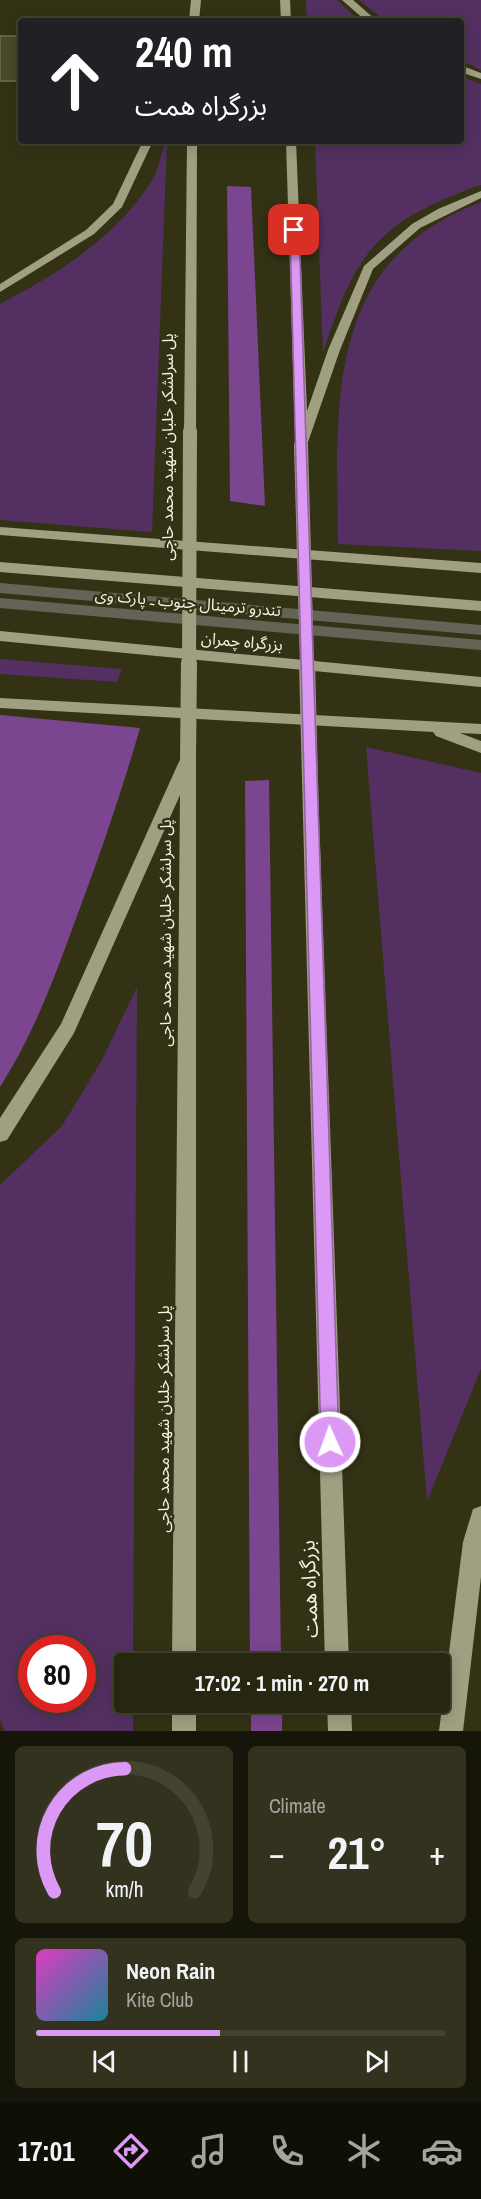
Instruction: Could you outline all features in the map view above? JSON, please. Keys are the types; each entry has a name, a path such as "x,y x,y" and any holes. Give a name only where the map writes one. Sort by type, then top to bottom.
{"highway":[{"path":"194,18 196,0"},
{"path":"285,0 286,18"},
{"path":"347,0 368,18"},
{"path":"464,70 481,76"},
{"path":"0,289 90,232 118,205 147,144"},
{"name":"پل سرلشکر خلبان شهید محمد حاجی","path":"184,1653 192,144"},
{"path":"291,144 301,444"},
{"path":"301,444 348,312 368,268 416,226 442,211 481,194"},
{"name":"بزرگراه همت","path":"301,444 337,1653"},
{"path":"0,531 481,568"},
{"path":"0,567 481,606"},
{"name":"بزرگراه چمران","path":"0,636 481,682"},
{"path":"0,703 481,729"},
{"path":"426,726 481,747"},
{"path":"0,1134 68,1028 188,760"},
{"path":"452,1731 474,1542 481,1517"},
{"path":"184,1713 184,1731"},
{"path":"339,1713 340,1731"}],"lane":[{"path":"0,588 481,630"},
{"name":"تندرو ترمینال جنوب ـ پارک وی","path":"0,603 481,645"}],"shaded area":[{"path":"306,0 337,0 356,18 307,18"},
{"path":"359,0 481,0 481,70 464,62 464,18 381,18"},
{"path":"464,77 481,84 481,185 446,198 418,212 394,227 376,244 360,265 347,289 323,353 315,144 464,144"},
{"path":"167,144 152,532 0,520 0,304 43,280 102,238 135,204 150,184"},
{"path":"227,186 251,187 265,506 230,501"},
{"path":"481,202 481,551 338,544 337,491 341,390 350,343 366,299 392,261 429,228"},
{"path":"0,659 122,669 117,682 0,674"},
{"path":"0,715 140,728 103,844 53,980 24,1045 0,1087"},
{"path":"366,747 481,773 481,1369 427,1501"},
{"path":"269,780 281,1653 250,1653 245,781"},
{"path":"137,987 133,1653 114,1653 114,1713 133,1713 133,1731 5,1731 0,1720 0,1185 62,1126 102,1060"},
{"path":"251,1713 282,1713 282,1731 251,1731"}],"building":[{"path":"0,36 18,36 18,81 0,81"}],"route":[{"path":"294,230 330,1442"}]}
